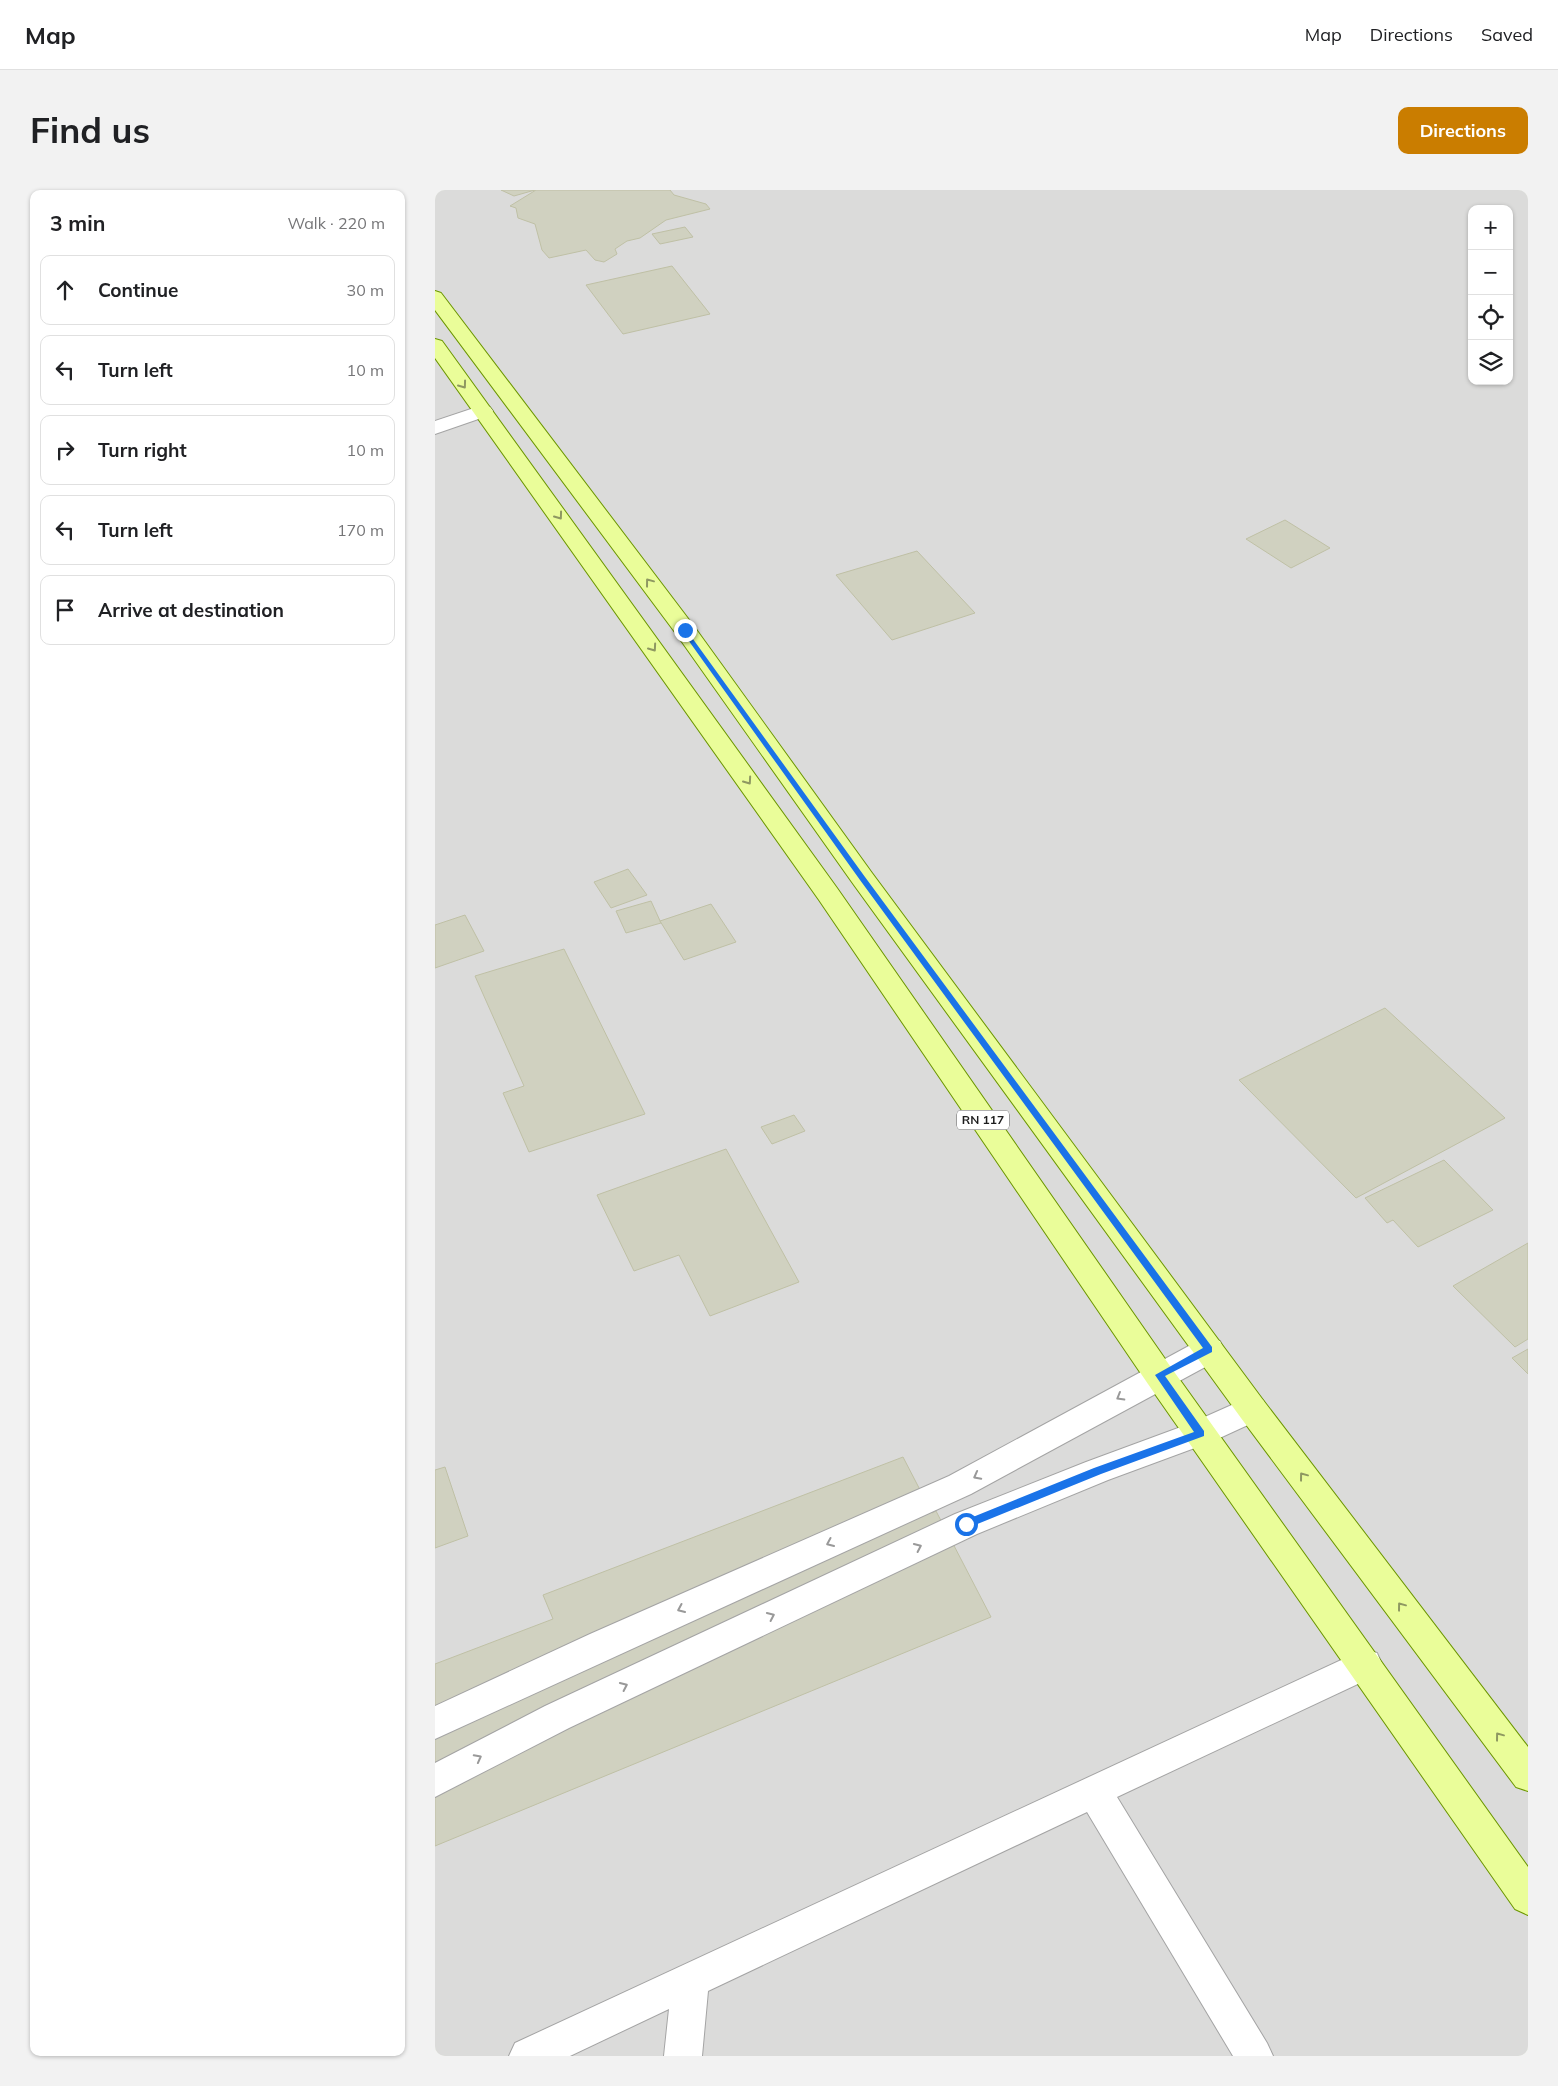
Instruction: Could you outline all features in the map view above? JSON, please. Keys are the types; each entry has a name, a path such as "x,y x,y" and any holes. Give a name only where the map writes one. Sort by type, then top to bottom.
{"main road":[{"name":"RN 117","path":"435,297 685,630 868,887 1252,1409 1528,1775"},
{"name":"RN 117","path":"435,345 828,894 1159,1375 1528,1897"}],"street":[{"path":"435,428 483,411"},
{"path":"435,1723 602,1645 960,1485 1159,1375 1209,1350"},
{"path":"435,1781 557,1717 966,1524 1097,1471 1200,1433 1252,1409"},
{"path":"528,2056 1365,1664"},
{"path":"1094,1792 1254,2056"},
{"path":"683,2056 690,1980"}],"shaded area":[{"path":"435,190 1528,190 1528,2056 435,2056"}],"building":[{"path":"501,190 535,190 514,196"},
{"path":"536,190 670,190 674,195 706,204 710,209 666,220 640,238 627,241 615,249 617,254 604,262 595,260 586,250 549,258 542,250 535,224 518,218 516,208 510,206"},
{"path":"685,227 693,237 660,244 652,234"},
{"path":"672,266 710,314 623,334 586,285"},
{"path":"1285,520 1330,548 1291,568 1246,539"},
{"path":"917,551 975,613 892,640 836,575"},
{"path":"628,869 647,895 611,908 594,882"},
{"path":"651,901 661,923 626,933 616,911"},
{"path":"711,904 736,942 684,960 660,921"},
{"path":"465,915 484,951 435,968 435,925"},
{"path":"564,949 645,1114 529,1152 503,1093 524,1086 475,976"},
{"path":"1385,1008 1505,1118 1356,1198 1239,1080"},
{"path":"794,1115 805,1131 772,1144 761,1127"},
{"path":"726,1149 799,1282 710,1316 679,1255 634,1271 597,1195"},
{"path":"1444,1160 1493,1210 1418,1247 1393,1220 1387,1223 1365,1198"},
{"path":"1528,1243 1528,1339 1515,1347 1453,1286"},
{"path":"1528,1349 1528,1374 1512,1358"},
{"path":"903,1457 932,1513 936,1511 991,1617 435,1846 435,1664 553,1619 543,1595"},
{"path":"445,1467 468,1536 435,1548 435,1470"}],"route":[{"path":"685,630 863,879 1209,1350 1159,1375 1200,1433 1097,1471 966,1524"}]}
